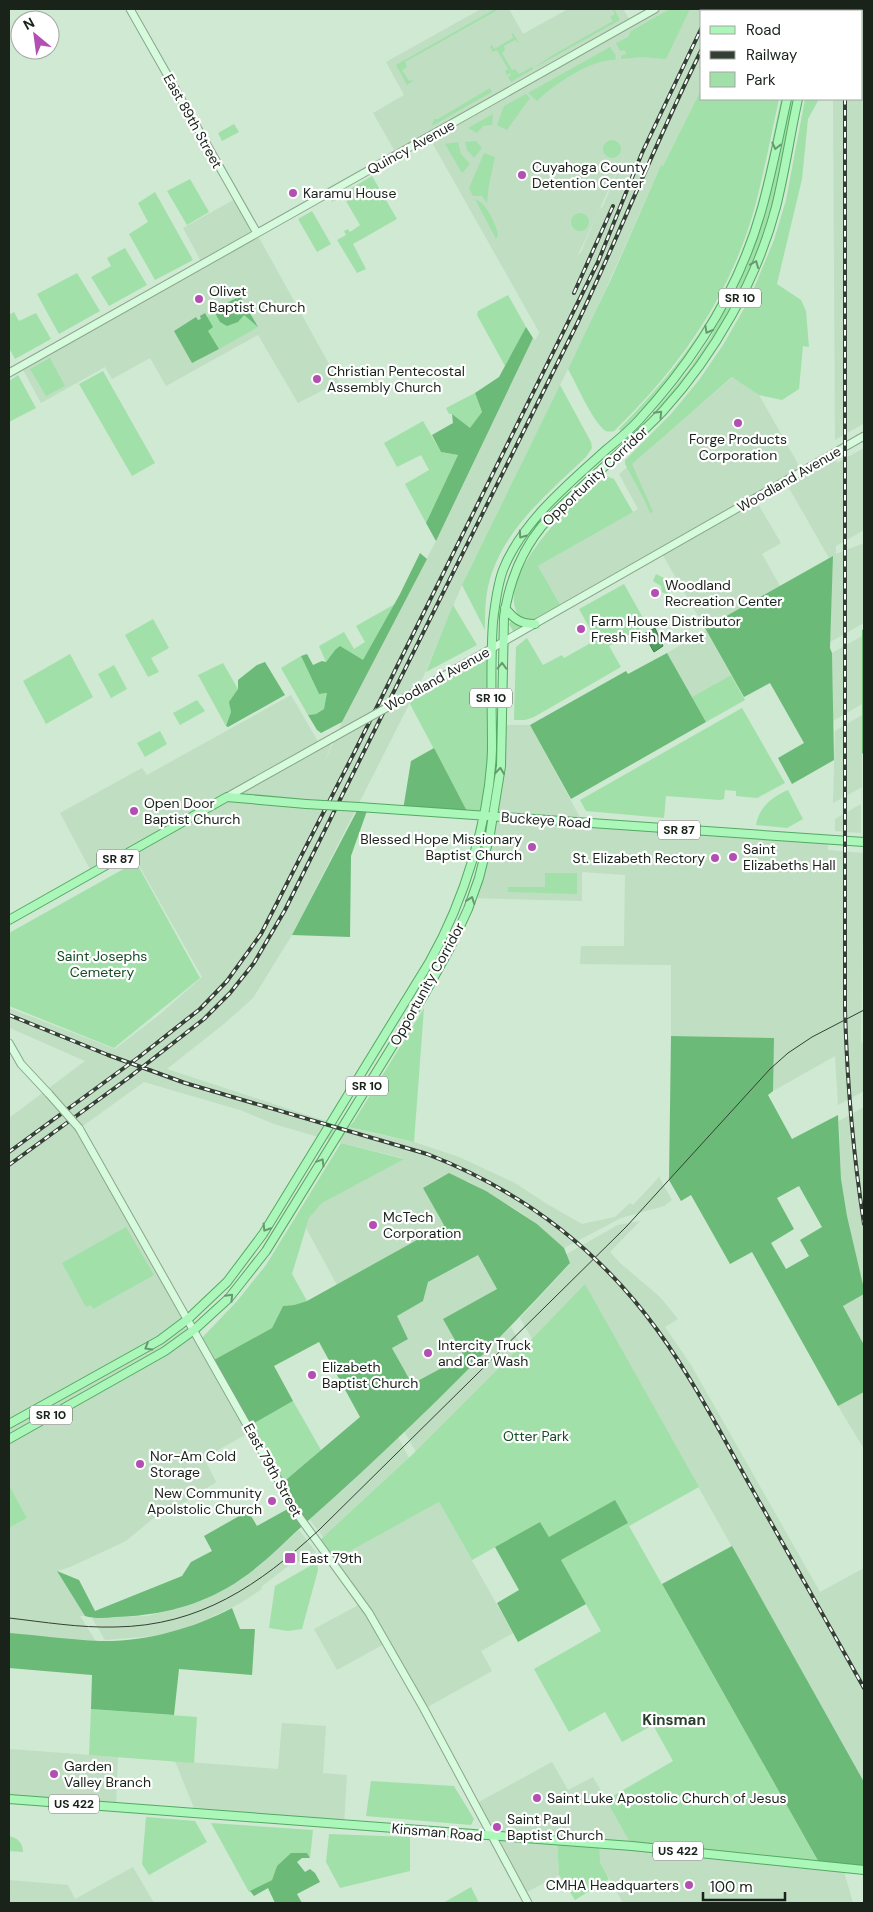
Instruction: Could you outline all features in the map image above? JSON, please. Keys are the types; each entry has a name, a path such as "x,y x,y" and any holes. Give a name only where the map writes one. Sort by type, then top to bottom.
{"main road":[{"name":"East 89th Street","path":"130,9 257,233"},
{"name":"Quincy Avenue","path":"9,373 655,9"},
{"name":"Opportunity Corridor","path":"9,1424 150,1346 188,1319 227,1282 257,1243 430,962 452,918 471,864 483,816 491,757 491,649 499,584 503,570 518,542 546,506 640,420 680,373 706,335 728,293 753,236 762,208 787,100"},
{"name":"Opportunity Corridor","path":"9,1438 138,1368 165,1351 194,1330 229,1298 266,1251 424,995 453,942 468,909 481,872 494,817 501,766 505,608 515,570 527,546 537,532 552,515 663,410 695,372 724,328 752,273 775,208 798,100"},
{"name":"Woodland Avenue","path":"9,920 424,687 864,436"},
{"path":"505,608 519,622 535,624"},
{"name":"Buckeye Road","path":"228,797 864,842"},
{"name":"East 79th Street","path":"9,1043 21,1064 79,1128 298,1515 369,1613 424,1709 528,1903"},
{"name":"Kinsman Road","path":"9,1799 491,1837 632,1846 864,1870"}],"shaded area":[{"path":"481,9 509,9 523,34 568,9 623,9 631,22 655,9 740,9 700,10 700,92 663,166 661,165 591,322 462,585 424,675 292,935 253,998 167,1069 316,1118 414,1142 459,1157 515,1183 582,1224 615,1217 630,1203 633,1205 660,1176 672,1200 664,1206 621,1218 564,1248 520,1212 468,1181 423,1188 445,1225 337,1285 306,1228 309,1218 322,1203 403,1158 274,1124 240,1110 144,1082 80,1128 252,1431 204,1458 216,1482 187,1501 156,1516 126,1541 70,1567 57,1571 85,1616 80,1616 105,1656 9,1661 9,1528 27,1518 9,1485 9,1118 85,1061 10,1028 9,1008 115,1049 159,1015 202,977 131,851 92,873 60,813 142,768 147,775 291,695 320,745 334,737 323,766 342,722 436,541 533,338 535,340 541,330 539,332 429,137 397,155 373,113 404,95 386,62","holes":["627,150 602,208 600,207","596,216 581,252 578,255"]},
{"path":"864,9 863,424 835,440 833,100 863,100 863,10 834,10"},
{"path":"237,198 339,382 298,403 258,335 166,386 150,358 112,379 105,367 41,403 21,366 202,263 183,228"},
{"path":"240,296 258,327 244,315 238,322 227,326 220,322 215,313 221,309 221,306"},
{"path":"205,313 213,327 208,331 219,349 192,363 174,331 196,317 198,320 201,319 200,316"},
{"path":"526,327 533,338 436,541 426,523 458,455 441,452 432,435 453,423 452,414 470,428 482,412 475,393 499,377"},
{"path":"733,377 759,395 802,471 836,452 837,463 864,448 864,530 836,546 836,554 864,543 864,623 830,642 833,557 829,558 785,481 755,499 781,543 762,554 780,586 705,628 661,552 562,608 538,566 638,509 619,474"},
{"path":"420,553 427,559 342,722 321,733 308,715 316,714 324,709 327,693 319,694 301,656 307,654 313,665 322,661 326,662 340,646 363,660 400,594"},
{"path":"833,556 830,648 832,653 834,760 792,784 778,758 804,743 770,683 744,697 705,628"},
{"path":"655,628 663,646 654,652 646,638 640,642 638,637"},
{"path":"864,629 864,752 862,754 862,630"},
{"path":"706,630 731,675 692,697 667,653"},
{"path":"862,636 862,704 833,721 832,653"},
{"path":"667,653 706,722 571,799 530,725 626,671 628,674"},
{"path":"265,662 285,695 228,727 226,726 231,712 229,702 238,689 238,680 257,665"},
{"path":"862,715 862,787 833,803 835,731"},
{"path":"502,725 530,725 583,823 828,840 828,850 864,853 861,1040 864,1046 864,1091 838,1105 835,1056 773,1091 773,1038 671,1036 671,965 580,964 581,946 624,946 625,875 582,872 582,901 472,898 490,834"},
{"path":"434,748 469,815 403,810 411,761"},
{"path":"861,804 861,833 835,831 835,819"},
{"path":"359,807 368,808 351,856 350,937 292,935"},
{"path":"671,1036 774,1038 773,1091 768,1095 792,1139 838,1115 841,1179 847,1216 864,1289 864,1294 843,1306 864,1345 864,1392 838,1406 752,1252 730,1264 691,1195 681,1201 669,1180","holes":["799,1186 822,1227 800,1240 809,1256 786,1269 771,1243 794,1229 777,1198"]},
{"path":"864,1107 864,1289 847,1216 841,1179 839,1121"},
{"path":"449,1173 486,1191 537,1224 564,1248 570,1263 476,1362 411,1426 250,1573 214,1595 172,1610 130,1616 92,1618 85,1616 57,1571 79,1580 95,1611 182,1576 191,1562 212,1551 204,1536 248,1511 257,1526 293,1506 281,1484 360,1417 319,1342 274,1366 293,1401 249,1426 212,1361 272,1328 283,1306 307,1301 444,1225 423,1188","holes":["478,1255 497,1289 443,1319 464,1356 412,1384 392,1348 408,1339 397,1316 423,1301 428,1282"]},
{"path":"640,1221 610,1252 660,1297 678,1319 665,1327 691,1365 820,1592 864,1568 864,1782 585,1285 532,1339 520,1318 570,1264 563,1256 618,1225"},
{"path":"478,1254 497,1289 464,1356 412,1385 392,1347 408,1338 396,1316 423,1301 428,1282"},
{"path":"864,1294 864,1345 843,1306"},
{"path":"511,1327 522,1347 416,1452 404,1431"},
{"path":"864,1392 864,1449 838,1406"},
{"path":"398,1437 409,1458 324,1538 309,1519 342,1491"},
{"path":"615,1500 628,1523 561,1560 586,1604 518,1642 497,1603 519,1590 495,1547 540,1522 549,1537"},
{"path":"439,1502 513,1633 481,1651 492,1671 424,1709 386,1643 337,1670 314,1629 362,1603 332,1561"},
{"path":"299,1530 316,1552 294,1565 292,1563 261,1587 262,1589 239,1604 203,1621 170,1633 105,1640 92,1618 147,1616 179,1608 211,1596 242,1579"},
{"path":"732,1546 864,1782 864,1870 821,1866 662,1584"},
{"path":"232,1608 240,1629 255,1629 252,1675 179,1669 174,1715 91,1709 92,1675 9,1668 9,1633 117,1641 168,1633 201,1622"},
{"path":"282,1723 326,1726 323,1773 347,1775 344,1824 196,1813 175,1761 278,1769"},
{"path":"9,1749 118,1757 116,1807 9,1799"},
{"path":"552,1762 568,1790 593,1777 632,1846 843,1868 853,1903 623,1903 600,1862 557,1842 559,1875 523,1894 475,1804"},
{"path":"291,1853 307,1853 310,1858 302,1858 297,1862 305,1872 310,1869 315,1873 320,1882 297,1894 302,1903 275,1903 268,1888 254,1896 250,1891 272,1880 277,1866"},
{"path":"133,1867 154,1903 9,1903 9,1880 68,1885 75,1899"}],"green space":[{"path":"495,9 499,9 405,62 407,67 402,70 409,81 414,80 407,85 396,65"},
{"path":"612,9 614,9 620,20 534,68 551,56 613,21 610,17 615,14"},
{"path":"670,9 690,9 666,59 642,57 621,59 621,56 626,54 625,50 620,51 616,43 628,37 631,31"},
{"path":"513,33 519,43 515,40 504,46 505,50 502,53 512,70 515,69 519,74 532,67 533,69 511,82 508,77 511,75 510,73 507,75 505,71 508,69 497,50 493,52 490,47 492,45 494,49 513,38"},
{"path":"610,47 616,56 615,60 605,61 584,68 562,81 537,101 528,93"},
{"path":"490,88 492,92 432,126 434,119 438,119"},
{"path":"700,92 700,100 779,100 754,210 731,273 699,330 680,357 638,407 614,431 609,432 603,429 593,416 568,369 612,277 661,165 663,166"},
{"path":"526,94 530,98 507,130 497,125 504,106"},
{"path":"781,100 784,100 762,194 745,250 735,275 709,324 693,348 659,392 621,431 619,429 664,380 683,355 717,303 732,275 744,245 759,199"},
{"path":"791,100 794,100 782,165 767,227 740,293 703,355 669,400 646,422 688,371 711,337 743,271 766,209"},
{"path":"800,100 802,100 790,169 780,210 769,245 740,310 701,370 679,398 629,450 680,395 765,252"},
{"path":"805,100 818,100 808,119 802,179 777,284 801,300 806,311 809,347 803,346 799,389 782,400 759,395 732,377 632,464 653,512 650,513 625,464 625,460 671,414 699,380 723,345 749,300 774,240 786,200"},
{"path":"493,114 492,125 483,126 477,133 468,128"},
{"path":"234,124 239,132 222,141 218,133"},
{"path":"608,140 616,140 621,145 619,156 608,158 603,153 603,145"},
{"path":"476,141 482,148 474,158 467,150 465,142"},
{"path":"458,142 461,154 470,164 462,173 445,144"},
{"path":"484,153 495,157 487,203 482,196 473,196 469,188"},
{"path":"372,176 397,219 353,244 366,269 357,273 337,240 346,235 344,231 348,229 350,232 360,225 346,201 351,199 348,193 332,202 331,200"},
{"path":"190,179 209,212 187,225 167,191"},
{"path":"155,192 193,260 155,280 129,234 148,222 138,203"},
{"path":"475,199 490,214 498,234 496,239"},
{"path":"312,211 331,244 317,252 298,219"},
{"path":"576,213 584,213 589,218 587,229 576,231 571,226 571,218"},
{"path":"125,248 147,285 109,306 91,277 111,266 107,258"},
{"path":"77,273 100,311 59,334 37,294"},
{"path":"508,295 526,327 505,366 477,315 478,311"},
{"path":"14,312 19,321 36,313 51,339 15,359 9,348 9,315"},
{"path":"215,313 220,322 244,314 258,327 219,349 208,331 207,317"},
{"path":"50,358 65,386 46,396 30,369"},
{"path":"103,371 155,463 132,476 79,384"},
{"path":"18,375 36,408 9,422 9,381"},
{"path":"560,385 591,442 592,448 586,457 527,515 503,549 494,567 488,587 485,630 462,585"},
{"path":"475,393 482,412 470,429 452,414 449,414 446,408"},
{"path":"423,421 441,452 458,455 426,523 405,484 429,470 421,455 397,467 384,443"},
{"path":"604,475 614,479 633,512 538,566 562,608 515,635 509,624 517,613 514,596 518,578 528,558 559,519"},
{"path":"656,574 666,579 673,591 666,594 662,592 661,586 653,581"},
{"path":"624,584 647,625 609,646 621,667 534,717 525,720 514,720 516,647 527,638 543,665 562,655 564,658 596,640 579,609"},
{"path":"395,604 363,661 355,656 335,650 326,662 319,646 344,632 354,649 365,642 356,626"},
{"path":"453,605 477,645 426,672"},
{"path":"153,619 169,648 151,658 159,672 148,677 125,635"},
{"path":"491,649 492,747 483,816 469,815 410,704 417,690"},
{"path":"70,654 93,697 46,724 23,681"},
{"path":"301,656 319,694 328,693 324,709 316,714 308,715 281,668"},
{"path":"223,663 238,689 230,702 231,712 226,726 198,675"},
{"path":"114,665 127,689 111,698 98,674"},
{"path":"731,675 745,700 706,722 692,697"},
{"path":"197,700 205,711 180,725 173,713"},
{"path":"742,708 785,783 757,798 736,796 736,791 725,790 724,799 720,800 666,796 664,818 586,811 580,800"},
{"path":"160,731 167,744 145,757 137,743"},
{"path":"788,790 803,819 787,828 756,825 760,813 767,803"},
{"name":"Saint Josephs Cemetery","path":"136,862 200,978 114,1048 9,1006 9,933"},
{"path":"545,873 577,873 577,894 508,892 508,887 545,887"},
{"path":"424,1008 414,1142 349,1127 354,1121"},
{"path":"341,1143 404,1159 322,1203 309,1218 292,1274 307,1301 283,1306 272,1328 212,1361 200,1340 238,1300 266,1265"},
{"path":"126,1227 154,1275 93,1309 91,1305 86,1307 62,1263"},
{"name":"Otter Park","path":"585,1284 699,1487 629,1526 821,1866 632,1846 606,1800 673,1761 653,1725 622,1742 605,1712 569,1732 534,1669 601,1631 561,1560 628,1523 549,1537 540,1522 472,1560 439,1502 332,1561 318,1542 413,1454 526,1341 528,1343"},
{"path":"293,1401 321,1450 281,1484 249,1426"},
{"path":"9,1485 27,1518 9,1528"},
{"path":"317,1562 318,1570 302,1629 288,1631 269,1628 275,1586"},
{"path":"91,1709 197,1717 194,1763 89,1755"},
{"path":"371,1781 454,1786 474,1819 471,1825 366,1816"},
{"path":"146,1817 195,1821 207,1842 149,1875 142,1864"},
{"path":"211,1823 313,1830 310,1858 307,1853 277,1866 272,1880 249,1892"},
{"path":"329,1834 410,1837 410,1871 340,1888 326,1862"},
{"path":"9,1836 19,1841 23,1852 9,1851"},
{"path":"557,1842 599,1845 600,1862 609,1879 575,1900 559,1875"},
{"path":"471,1887 479,1903 443,1903"}],"tram line":[{"path":"9,1618 89,1627 146,1625 174,1619 226,1599 274,1568 319,1530 626,1227 770,1069 788,1053 812,1037 864,1010"}],"railway":[{"path":"9,1152 139,1057 200,1009 227,981 261,934 354,753 598,262 642,153 700,31"},
{"path":"9,1165 127,1079 204,1019 230,993 254,963 285,910 577,324 700,53"},
{"path":"845,100 845,1009 851,1117 864,1224"},
{"path":"574,293 613,206"},
{"path":"9,1015 108,1055 185,1083 427,1154 494,1185 555,1225 584,1248 610,1274 635,1301 658,1331 705,1404 864,1688"}],"place":[{"name":"Cuyahoga County Detention Center","path":"522,175"},
{"name":"Karamu House","path":"293,193"},
{"name":"Olivet Baptist Church","path":"199,299"},
{"name":"Christian Pentecostal Assembly Church","path":"317,379"},
{"name":"Forge Products Corporation","path":"738,423"},
{"name":"Woodland Recreation Center","path":"655,593"},
{"name":"Farm House Distributor Fresh Fish Market","path":"581,629"},
{"name":"Open Door Baptist Church","path":"134,811"},
{"name":"Blessed Hope Missionary Baptist Church","path":"532,847"},
{"name":"Saint Elizabeths Hall","path":"733,857"},
{"name":"St. Elizabeth Rectory","path":"715,858"},
{"name":"McTech Corporation","path":"373,1225"},
{"name":"Intercity Truck and Car Wash","path":"428,1353"},
{"name":"Elizabeth Baptist Church","path":"312,1375"},
{"name":"Nor-Am Cold Storage","path":"140,1464"},
{"name":"New Community Apolstolic Church","path":"272,1501"},
{"name":"East 79th","path":"290,1558"},
{"name":"Garden Valley Branch","path":"54,1774"},
{"name":"Saint Luke Apostolic Church of Jesus","path":"537,1798"},
{"name":"Saint Paul Baptist Church","path":"497,1827"},
{"name":"CMHA Headquarters","path":"689,1885"}],"district":[{"name":"Kinsman","path":"674,1720"}]}
